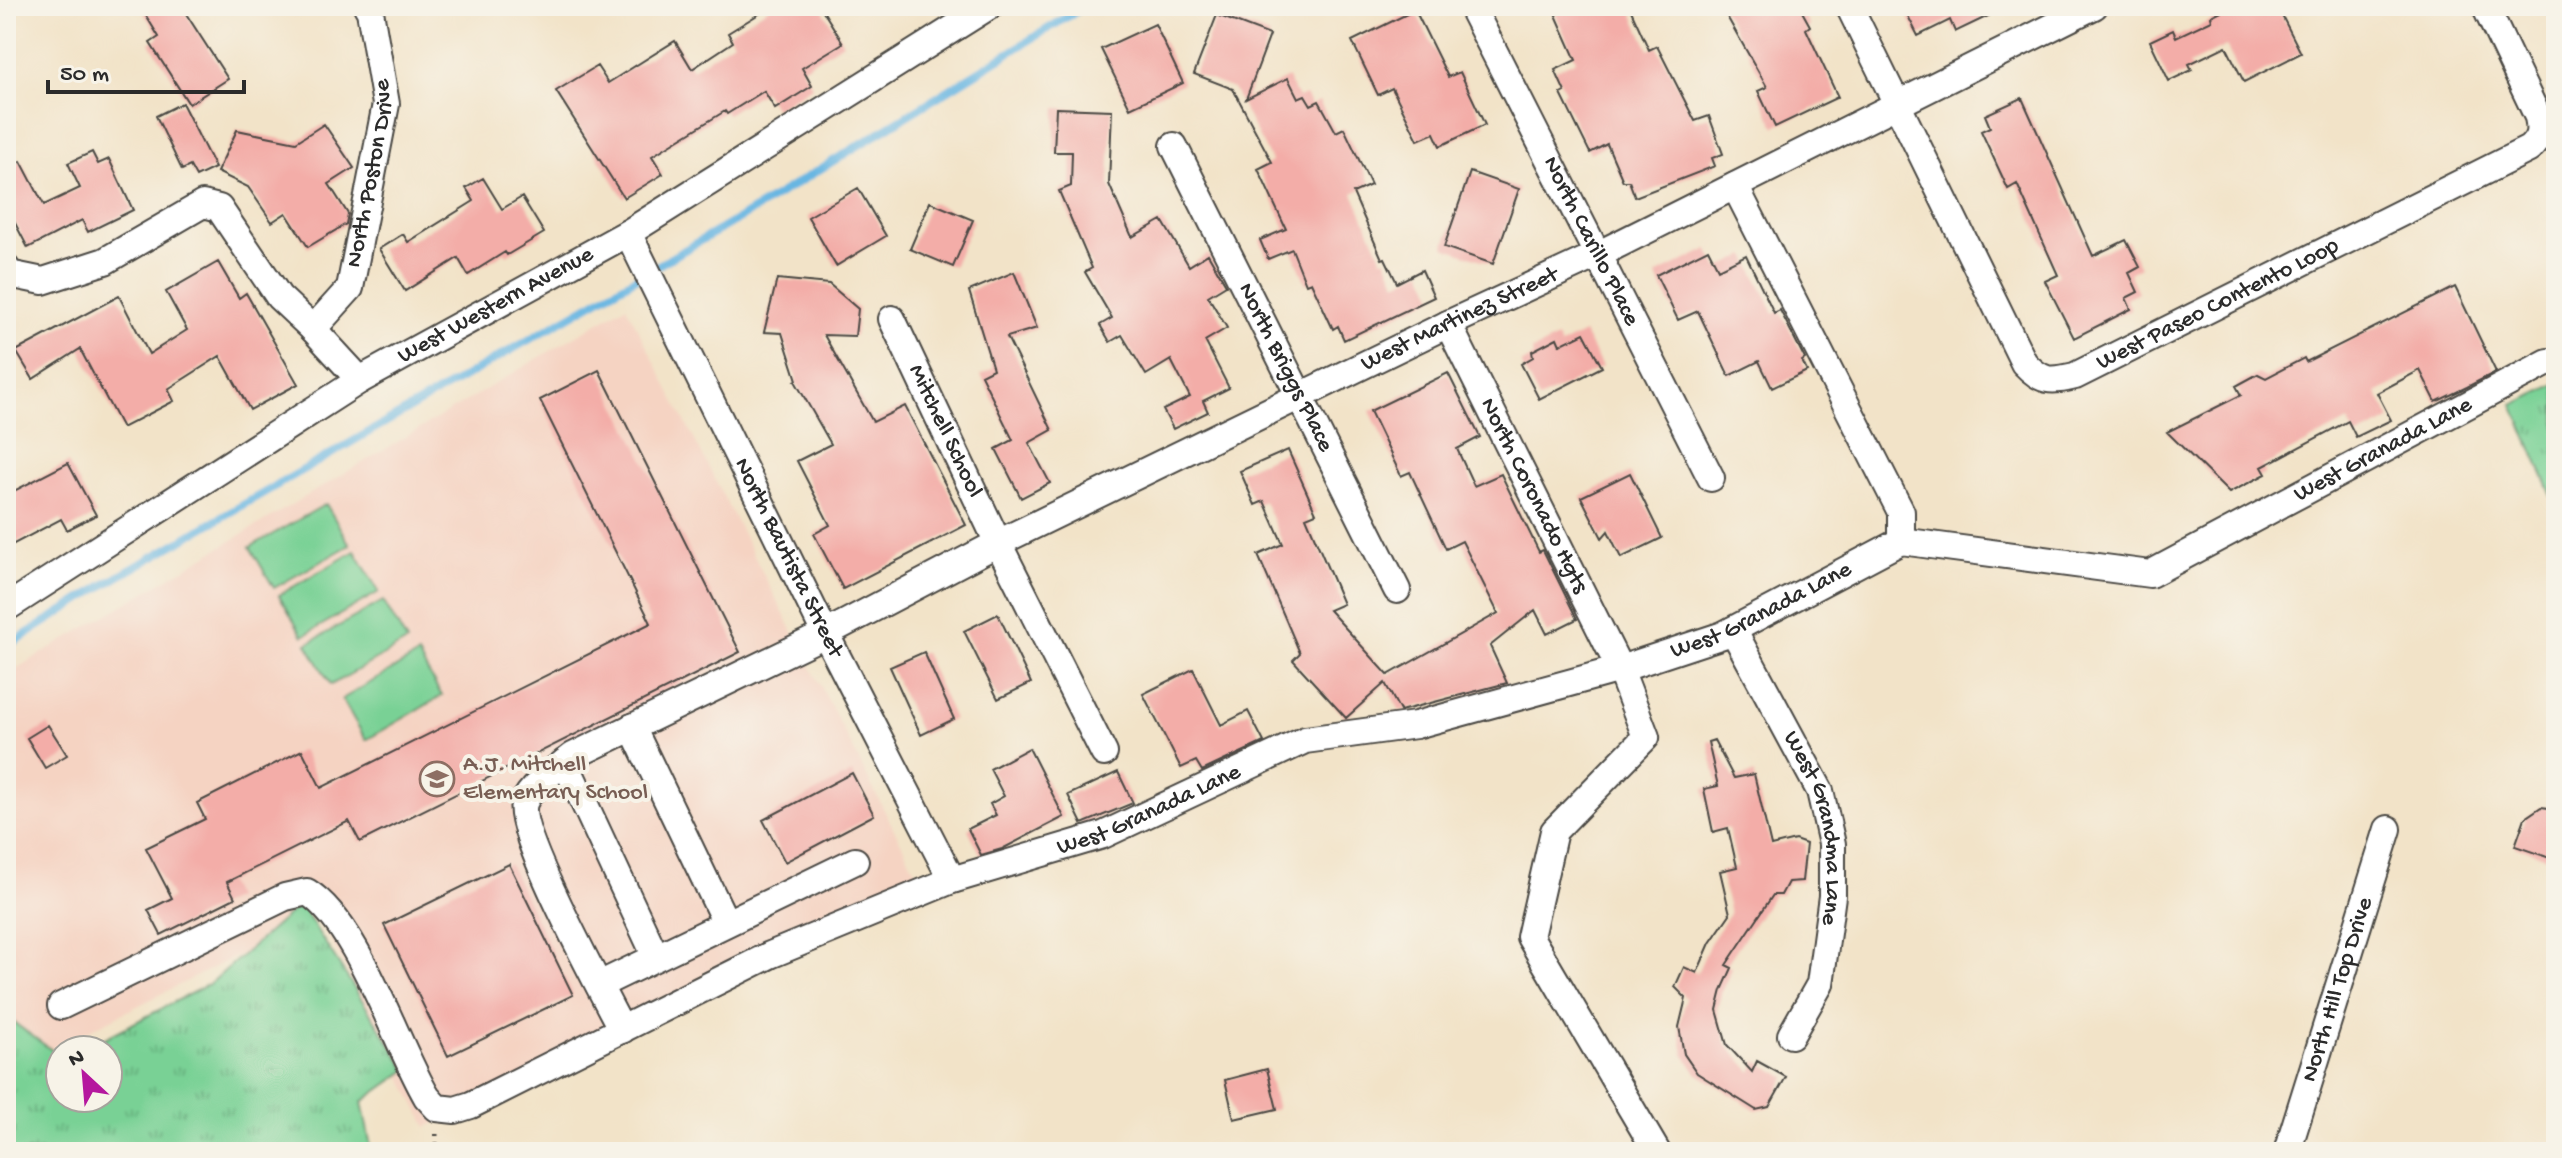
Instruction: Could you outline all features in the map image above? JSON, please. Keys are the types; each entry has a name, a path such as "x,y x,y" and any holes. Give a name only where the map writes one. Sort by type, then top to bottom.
{"street":[{"name":"North Poston Drive","path":"313,329 350,288 386,104 367,6"},
{"name":"North Carillo Place","path":"1471,6 1711,478"},
{"path":"1849,6 1898,104"},
{"name":"West Martinez Street","path":"622,1030 538,861 524,823 524,803 540,783 573,756 825,633 998,543 1597,255 2094,6"},
{"name":"West Paseo Contento Loop","path":"1898,104 2024,363 2037,376 2054,381 2075,376 2529,149 2541,131 2538,117 2485,6"},
{"name":"West Western Avenue","path":"6,608 360,380 628,233 978,9"},
{"name":"North Briggs Place","path":"1174,146 1397,590"},
{"path":"1735,186 1901,512 1901,541"},
{"path":"6,268 9,274 43,281 105,261 203,204 219,208 279,297 360,380"},
{"name":"North Bautista Street","path":"628,233 825,633 952,880"},
{"name":"Mitchell School","path":"892,319 998,543 1104,753"},
{"name":"North Coronado Hgts","path":"1448,324 1620,669"},
{"name":"West Granada Lane","path":"61,1006 285,897 307,892 319,899 341,924 427,1097 437,1108 455,1110 471,1105 770,955 952,880 1103,835 1305,740 1416,725 1620,669 1733,630 1901,541 2150,574 2548,362"},
{"name":"West Grandma Lane","path":"1733,630 1820,791 1832,844 1832,896 1820,984 1791,1035"},
{"path":"1620,669 1646,737 1554,831 1530,937 1657,1152"},
{"path":"632,727 726,923"},
{"path":"565,762 656,957"},
{"name":"North Hill Top Drive","path":"2287,1152 2388,829"},
{"path":"599,985 855,861"}],"shaded area":[{"name":"A.J. Mitchell Elementary School","path":"626,306 920,880 427,1127 318,915 82,1034 44,1034 44,1053 6,1072 6,679 19,667"}],"green space":[{"path":"2556,384 2556,505 2513,405"},
{"path":"326,504 350,545 274,588 250,547"},
{"path":"355,551 379,592 303,636 279,595"},
{"path":"383,601 407,642 331,685 307,644"},
{"path":"418,655 442,696 366,740 342,699"},
{"path":"300,904 407,1070 362,1102 372,1152 6,1152 6,1017 44,1044 44,1114 124,1114 124,1034 113,1034 211,983"}],"building":[{"path":"140,6 181,6 228,79 189,104 150,43 159,37"},
{"path":"772,6 820,6 843,43 802,68 812,86 775,109 764,91 727,114 725,111 652,156 663,174 624,198 556,91 597,66 608,83 675,41 692,69 733,42 728,33"},
{"path":"1552,6 1629,6 1649,50 1657,46 1695,121 1709,116 1723,154 1712,158 1715,166 1635,197 1629,181 1623,181 1607,144 1590,153 1561,94 1565,92 1555,70 1576,60"},
{"path":"1721,6 1799,6 1810,26 1806,29 1838,97 1775,127 1758,91 1767,87"},
{"path":"1903,6 2009,6 1955,32 1950,20 1918,36"},
{"path":"2231,6 2277,6 2301,53 2244,82 2226,46 2189,64 2192,70 2169,81 2150,41 2173,30 2176,37 2212,20 2211,16"},
{"path":"1415,10 1448,77 1460,72 1485,125 1440,146 1434,133 1418,140 1392,88 1378,95 1352,41"},
{"path":"1217,15 1270,35 1246,99 1288,78 1298,98 1305,95 1311,105 1319,101 1336,132 1344,128 1371,185 1353,193 1382,259 1385,258 1397,283 1422,270 1434,297 1344,340 1338,326 1333,329 1311,282 1306,284 1292,249 1268,259 1260,240 1286,229 1258,169 1272,162 1233,89 1194,74"},
{"path":"1155,24 1183,83 1130,108 1101,49"},
{"path":"2022,98 2093,256 2126,240 2140,267 2129,273 2138,292 2126,298 2131,309 2074,338 2045,281 2058,275 2017,184 2008,189 1981,131 1990,127 1985,115"},
{"path":"182,103 215,168 196,177 190,166 182,170 156,116"},
{"path":"1056,108 1112,110 1109,184 1132,237 1162,220 1189,266 1208,254 1226,285 1208,296 1227,328 1205,341 1229,388 1203,401 1208,412 1173,429 1163,410 1190,397 1171,360 1146,375 1122,335 1110,342 1100,325 1112,318 1085,272 1092,268 1059,191 1071,186 1072,152 1054,152"},
{"path":"324,124 354,168 329,184 348,214 346,224 308,247 286,213 272,222 248,187 217,172 237,130 296,142"},
{"path":"92,152 98,164 109,159 133,210 88,232 82,220 28,248 6,206 6,169 21,161 44,205 80,188 68,163"},
{"path":"1470,172 1519,189 1493,264 1444,247"},
{"path":"483,178 502,209 522,197 544,233 468,275 458,258 405,291 379,249 403,234 408,242 474,201 466,188"},
{"path":"858,188 886,236 836,266 808,217"},
{"path":"930,202 973,220 953,267 910,249"},
{"path":"1708,249 1718,269 1746,255 1774,313 1780,310 1805,359 1802,361 1807,371 1772,388 1759,361 1729,376 1698,311 1678,320 1656,275"},
{"path":"218,262 239,298 246,293 298,384 250,410 220,356 168,389 174,401 122,428 80,349 33,379 16,351 119,296 149,354 187,330 166,292"},
{"path":"1014,272 1037,328 1007,337 1052,430 1029,443 1050,483 1021,498 996,449 1013,440 981,375 993,369 969,291"},
{"path":"777,279 829,284 858,309 855,336 824,335 873,422 905,406 966,525 843,589 814,534 830,525 797,461 831,444 795,381 782,333 764,332"},
{"path":"2455,287 2496,372 2467,387 2436,402 2420,370 2377,393 2391,420 2356,437 2348,421 2262,467 2266,474 2229,493 2167,432 2241,395 2236,386 2258,374 2266,378 2304,358 2306,362"},
{"path":"1584,333 1602,367 1539,399 1521,364 1533,357 1532,351 1557,338 1560,345"},
{"path":"599,370 740,652 360,842 349,821 227,882 235,898 161,935 148,910 172,898 146,848 205,819 197,803 302,750 321,788 651,623 540,400"},
{"path":"1448,373 1480,437 1457,449 1474,486 1501,474 1539,552 1543,550 1577,619 1547,634 1535,610 1490,646 1507,683 1400,711 1385,683 1346,718 1293,660 1300,653 1258,555 1283,544 1264,501 1255,505 1240,471 1288,450 1316,513 1306,517 1343,604 1329,610 1388,675 1498,613 1462,541 1446,549 1410,472 1401,476 1370,411"},
{"path":"68,463 96,515 67,530 61,519 12,545 6,534 6,495"},
{"path":"1630,473 1662,538 1621,558 1608,531 1602,538 1581,497"},
{"path":"998,614 1031,683 998,699 964,631"},
{"path":"924,652 954,719 921,735 890,667"},
{"path":"1193,669 1221,725 1248,711 1264,742 1202,771 1196,761 1181,768 1143,694"},
{"path":"48,725 67,755 45,768 27,738"},
{"path":"1714,740 1734,778 1754,774 1771,846 1795,840 1806,844 1802,881 1788,882 1781,895 1773,895 1726,965 1732,968 1717,1010 1727,1045 1752,1072 1757,1061 1786,1077 1769,1107 1756,1110 1697,1073 1684,1054 1679,1027 1686,998 1675,987 1684,967 1697,973 1710,943 1730,914 1720,871 1737,867 1728,828 1713,832 1704,789 1718,786 1708,742"},
{"path":"1029,748 1064,817 1002,849 981,855 968,829 996,815 990,804 1004,796 990,769"},
{"path":"1118,772 1133,803 1082,824 1068,795"},
{"path":"852,773 874,815 785,862 763,820"},
{"path":"2541,807 2556,809 2556,860 2515,846 2525,818"},
{"path":"509,864 573,995 448,1056 384,925"},
{"path":"1267,1069 1277,1109 1234,1119 1225,1080"}],"waterway":[{"path":"6,647 104,585 752,211 1085,6"}],"place":[{"name":"A.J. Mitchell Elementary School","path":"437,779"}]}
